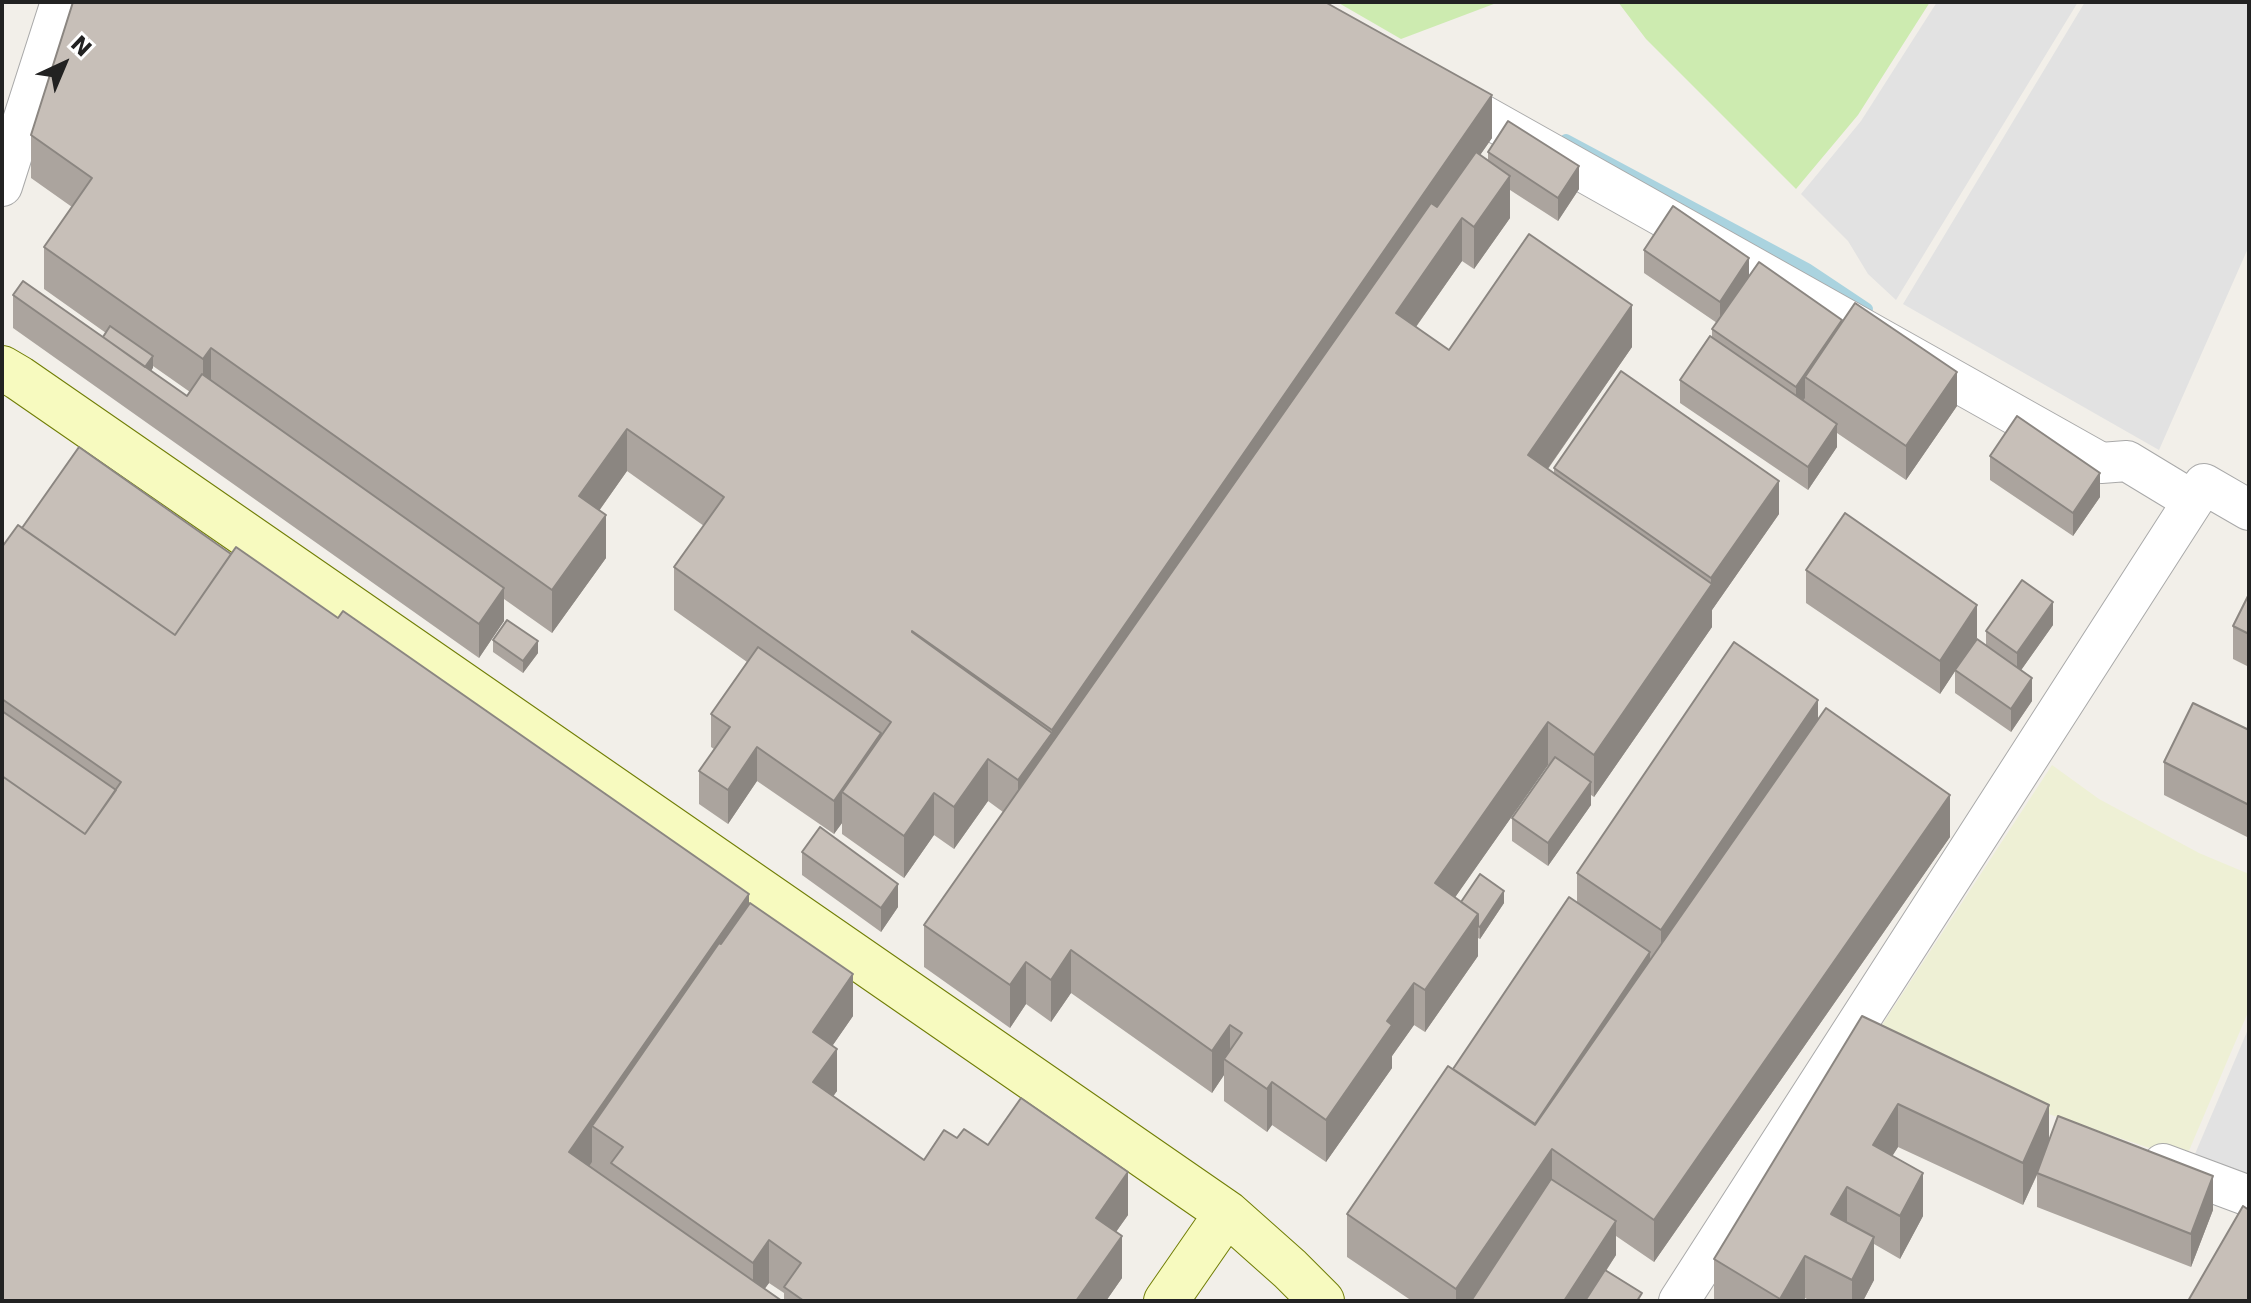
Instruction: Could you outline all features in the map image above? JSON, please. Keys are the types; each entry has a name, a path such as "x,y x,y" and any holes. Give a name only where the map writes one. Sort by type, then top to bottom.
{"street":[{"path":"2,186 11,124 61,2"},
{"path":"1420,80 2101,463 2127,461 2193,501"},
{"path":"2,368 1227,1213 1322,1301"},
{"path":"1679,1301 1870,1038 2204,484 2249,510"},
{"path":"2134,1154 2249,1196"},
{"path":"1166,1301 1227,1213"}],"green space":[{"path":"1337,2 1499,2 1401,39"},
{"path":"1618,2 1930,2 1858,115 1796,189 1646,39"},
{"path":"2052,765 2099,799 2199,853 2249,874 2249,1010 2185,1160 2025,1106 1887,1037 1882,1025"}],"shaded area":[{"path":"1937,2 2078,2 1896,300 1868,274 1848,241 1801,194 1861,121"},
{"path":"2085,2 2249,2 2249,246 2159,450 1903,304"},
{"path":"2249,1027 2249,1183 2192,1161"}],"building":[{"path":"73,2 1325,2 1492,95 1052,730 912,631 1052,733 1018,780 988,759 954,807 934,793 904,836 842,792 891,722 674,567 724,497 627,429 579,496 606,515 552,590 211,348 203,359 44,247 92,178 31,135"},
{"path":"1508,121 1579,166 1558,198 1488,152"},
{"path":"1476,152 1510,176 1474,227 1462,218 1396,313 1449,350 1529,234 1632,305 1528,455 1712,584 1594,755 1548,722 1435,883 1478,914 1425,990 1414,983 1387,1021 1392,1025 1326,1120 1272,1082 1267,1089 1224,1059 1242,1033 1230,1025 1212,1051 1071,950 1051,980 1026,962 1010,985 924,925 1431,203 1437,207"},
{"path":"1673,206 1749,258 1720,302 1644,250"},
{"path":"1759,262 1842,320 1796,387 1712,329"},
{"path":"23,281 187,396 202,374 504,588 479,624 13,295"},
{"path":"1855,303 1957,372 1906,446 1805,377"},
{"path":"110,326 153,356 145,367 103,337"},
{"path":"1710,336 1837,424 1808,467 1680,380"},
{"path":"1621,371 1779,481 1711,578 1554,468"},
{"path":"2017,416 2100,473 2073,513 1990,456"},
{"path":"79,447 231,554 175,635 22,528"},
{"path":"1845,513 1977,605 1940,661 1806,570"},
{"path":"18,525 175,635 236,547 338,618 343,611 749,894 569,1152 782,1301 2,1301 2,776 85,834 121,782 2,699 2,547"},
{"path":"2022,580 2053,602 2017,653 1986,631"},
{"path":"2249,594 2249,634 2233,626"},
{"path":"507,620 538,641 523,661 493,640"},
{"path":"1977,639 2032,678 2011,709 1955,670"},
{"path":"1734,642 1818,700 1661,930 1577,873"},
{"path":"758,647 881,733 834,801 757,747 728,790 699,771 730,727 711,714"},
{"path":"2193,703 2249,730 2249,805 2164,762"},
{"path":"1826,708 1950,795 1654,1220 1552,1149 1456,1289 1347,1214 1448,1066 1535,1125"},
{"path":"2,711 116,790 85,834 2,776"},
{"path":"1555,757 1591,782 1548,843 1512,818"},
{"path":"820,827 898,884 881,908 802,852"},
{"path":"1480,874 1504,891 1480,927 1478,914 1461,902"},
{"path":"1569,897 1650,952 1535,1124 1453,1069"},
{"path":"750,903 853,974 813,1032 837,1049 813,1082 924,1160 944,1130 957,1138 964,1129 988,1145 1021,1098 1128,1172 1096,1218 1122,1236 1076,1301 804,1301 784,1287 801,1263 769,1240 753,1263 611,1163 623,1147 592,1126"},
{"path":"1862,1016 2049,1105 2023,1163 1898,1104 1873,1145 1923,1173 1900,1216 1847,1187 1831,1214 1874,1237 1852,1280 1805,1256 1780,1299 1714,1259"},
{"path":"2058,1116 2213,1176 2191,1234 2037,1173"},
{"path":"1551,1179 1616,1221 1564,1301 1471,1301"},
{"path":"2243,1206 2249,1210 2249,1301 2188,1301"},
{"path":"1605,1270 1642,1293 1637,1301 1585,1301"}],"waterway":[{"path":"1566,140 1807,269 1867,309"}]}
